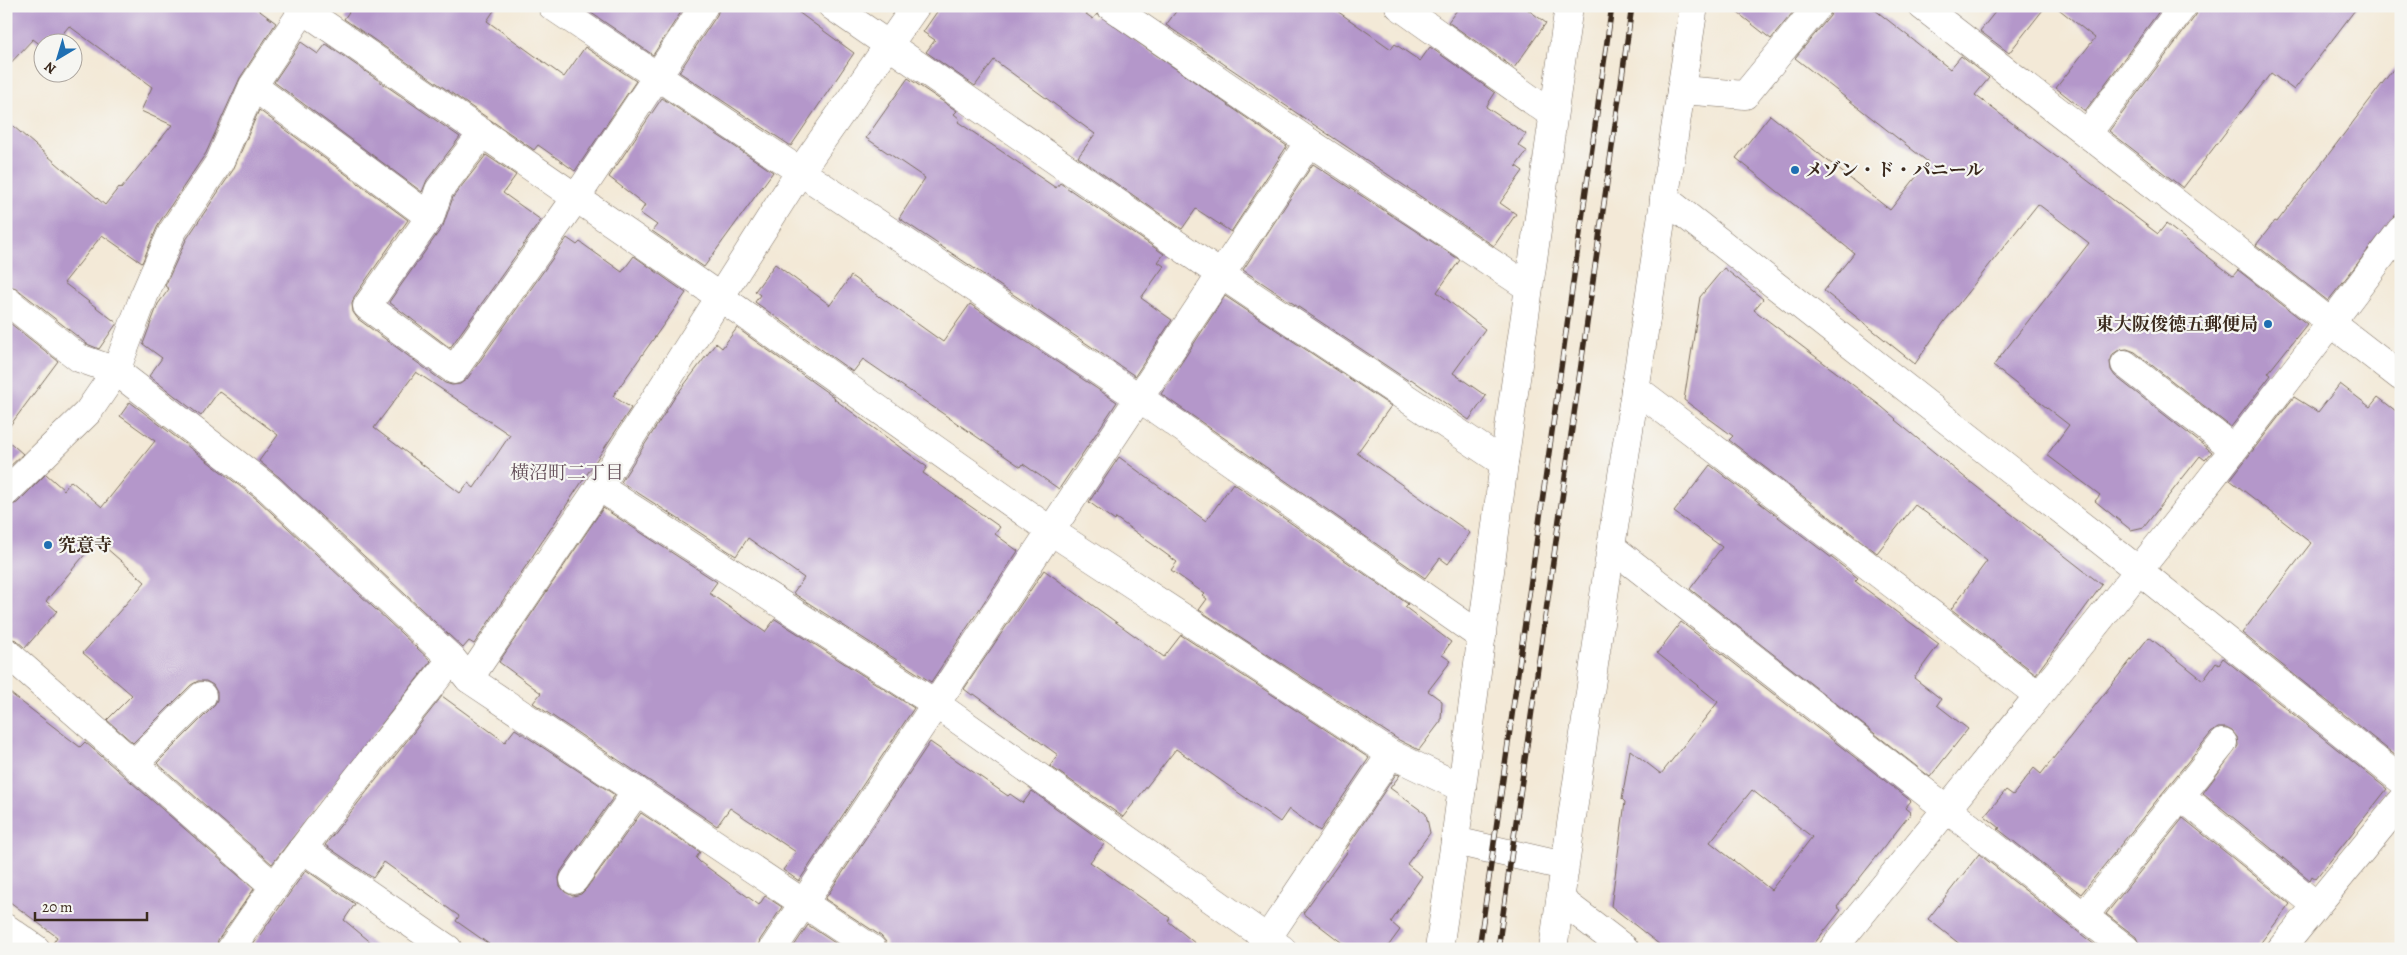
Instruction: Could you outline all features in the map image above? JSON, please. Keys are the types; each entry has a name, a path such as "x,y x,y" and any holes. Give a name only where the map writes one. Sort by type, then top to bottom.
{"street":[{"path":"552,6 1138,397 1482,637"},
{"path":"483,133 440,190 430,217 367,306 454,370 576,198 704,6"},
{"path":"832,6 1220,274 1504,463"},
{"path":"470,679 599,486 800,173 916,6"},
{"path":"1110,6 1309,142 1528,287"},
{"path":"1439,949 1528,287 1569,6"},
{"path":"1553,949 1611,547 1694,6"},
{"path":"1682,90 1745,95 1818,6"},
{"path":"1922,6 2401,377"},
{"path":"2087,134 2184,6"},
{"path":"1400,7 1553,115"},
{"path":"6,492 88,412 116,372 144,296 172,232 220,161 253,86 303,8 720,297 1051,531 1391,754 1462,788"},
{"path":"253,86 430,217"},
{"path":"773,949 806,903 1138,397 1309,142"},
{"path":"1664,198 2138,570 2401,780"},
{"path":"1833,949 2138,570 2332,323 2401,230"},
{"path":"6,300 79,358 116,372 268,488 452,659 470,679 872,949"},
{"path":"2125,364 2233,448"},
{"path":"1635,388 2038,695"},
{"path":"599,486 936,704 1270,945 1391,754"},
{"path":"1611,547 2126,949"},
{"path":"6,652 275,887"},
{"path":"231,949 303,849 452,659"},
{"path":"134,764 202,696"},
{"path":"2084,916 2223,743"},
{"path":"574,880 637,791"},
{"path":"2181,796 2316,906"},
{"path":"2281,949 2401,802"},
{"path":"1455,841 1564,866"},
{"path":"303,849 448,949"},
{"path":"1561,900 1625,949"},
{"path":"6,928 36,949"}],"building":[{"path":"6,6 253,6 276,23 240,78 206,153 159,223 142,263 102,235 64,283 117,323 99,349 87,344 16,288 6,285 6,120 105,205 119,187 121,189 172,125 141,111 152,87 82,36 82,32 77,32 69,26 64,32 32,32 32,40 6,68"},
{"path":"353,6 497,6 487,21 564,77 585,47 636,81 575,171 538,145 534,150 344,19"},
{"path":"581,6 685,6 653,55"},
{"path":"720,6 790,6 854,53 791,146 679,72 717,15"},
{"path":"941,6 1075,6 1093,19 1097,14 1287,146 1231,232 1196,209 1182,229 1078,157 1095,134 994,60 975,86 926,52 935,40 923,32"},
{"path":"1180,6 1330,6 1391,49 1395,44 1420,61 1430,47 1495,93 1486,107 1526,134 1518,145 1527,151 1516,166 1523,171 1500,203 1516,214 1494,246 1166,25"},
{"path":"1460,6 1523,6 1546,23 1514,68 1448,22"},
{"path":"1729,6 1798,6 1771,39"},
{"path":"1833,6 1870,6 1950,69 1961,56 1989,78 1975,95 2158,234 2166,224 2233,276 2238,270 2307,324 2268,373 2271,375 2231,427 2135,352 2127,349 2119,350 2113,354 2110,362 2111,370 2115,376 2212,452 2205,460 2200,456 2144,527 2131,530 2095,501 2100,495 2047,455 2069,425 1993,366 2089,243 2038,204 1944,322 1915,364 1824,291 1854,253 1736,158 1770,115 1890,210 1928,162 1795,58 1830,16"},
{"path":"2000,6 2046,6 2009,53 1980,31"},
{"path":"2055,6 2163,6 2085,111 2056,88 2095,38"},
{"path":"2198,6 2358,6 2294,90 2271,73 2183,188 2109,131 2196,15"},
{"path":"301,42 318,54 326,44 460,137 427,180 422,192 274,82"},
{"path":"2401,59 2401,208 2328,301 2256,245 2275,221 2277,222"},
{"path":"908,78 957,111 954,114 960,119 958,122 1056,188 1060,183 1164,254 1158,262 1164,266 1141,298 1172,320 1135,376 899,218 925,178 866,138"},
{"path":"662,98 773,172 704,267 652,231 657,225 640,213 645,205 609,177"},
{"path":"259,110 408,220 354,297 352,304 353,312 358,319 445,383 452,385 460,384 467,379 567,238 577,245 580,242 622,272 634,256 686,293 613,396 631,408 474,644 469,641 463,648 279,477 259,461 278,435 219,391 201,416 149,376 162,358 143,344 158,304 169,289 165,286 186,240 233,170","holes":["416,372 510,435 474,488 468,483 460,493 374,428"]},
{"path":"486,155 516,175 503,193 541,220 450,348 389,302 443,226 453,197"},
{"path":"1313,164 1460,260 1437,292 1485,329 1453,373 1486,396 1469,420 1411,379 1409,381 1243,270"},
{"path":"775,264 830,305 851,276 943,342 970,304 1117,402 1059,489 1023,464 1021,467 863,359 853,372 755,302 760,295 755,291"},
{"path":"1724,268 1763,299 1754,310 1882,407 1968,480 2102,585 2036,674 1951,609 1987,561 1936,520 1915,505 1877,553 1729,440 1733,436 1684,400 1700,297"},
{"path":"1225,296 1391,406 1357,453 1470,533 1448,564 1440,558 1425,578 1161,394"},
{"path":"6,320 58,361 6,431"},
{"path":"737,328 927,467 923,473 1000,527 995,534 1018,551 931,682 793,593 804,578 748,538 736,556 621,482 675,397 716,343 722,348"},
{"path":"2340,384 2370,407 2378,397 2401,415 2401,760 2242,633 2311,543 2230,480 2294,397 2318,412"},
{"path":"130,402 258,500 431,661 272,864 157,763 213,707 217,700 217,692 213,685 206,681 198,681 191,685 133,743 107,720 132,695 83,653 145,582 97,540 46,601 57,611 25,648 16,640 6,637 6,507 17,503 46,474 64,490 71,481 102,507 155,441 120,416"},
{"path":"6,439 23,454 6,470"},
{"path":"1119,457 1206,521 1233,483 1408,604 1405,607 1451,642 1442,655 1451,661 1428,691 1442,701 1441,721 1419,750 1399,740 1199,610 1207,599 1203,596 1205,594 1171,570 1177,562 1116,518 1115,521 1089,502"},
{"path":"1710,465 1858,578 1855,581 1939,644 1914,678 1941,699 1937,705 1968,729 1930,777 1690,589 1722,547 1674,512"},
{"path":"603,508 717,582 709,593 765,632 775,619 914,708 799,881 783,870 796,852 730,808 717,826 533,703 541,693 499,662"},
{"path":"1044,570 1164,657 1181,635 1369,758 1320,831 1289,809 1280,822 1176,749 1123,817 1050,766 1058,755 974,694 972,695 964,689"},
{"path":"1681,622 1911,801 1905,808 1911,813 1837,907 1841,910 1810,949 1665,949 1611,906 1625,802 1622,799 1630,750 1661,774 1718,702 1657,653","holes":["1752,790 1812,837 1771,890 1710,842"]},
{"path":"2149,637 2203,680 2216,662 2219,664 2223,658 2387,789 2316,879 2312,876 2310,880 2203,793 2238,746 2237,737 2226,728 2218,728 2211,733 2081,894 1998,829 2000,828 1985,816 2006,790 2013,795 2034,768 2041,774"},
{"path":"6,690 80,747 85,742 254,889 218,940 216,949 51,949 57,937 6,899"},
{"path":"442,696 505,742 515,729 615,795 561,871 559,878 560,886 565,892 573,896 581,894 586,889 641,813 700,852 696,858 700,862 759,905 765,896 782,907 760,940 757,949 496,949 456,921 459,916 384,862 373,878 325,845"},
{"path":"930,742 1008,796 1010,794 1023,803 1032,791 1105,843 1090,862 1170,918 1168,921 1202,949 887,949 886,942 881,936 825,899"},
{"path":"1396,774 1400,775 1390,788 1426,814 1430,833 1407,864 1422,876 1391,922 1400,930 1386,949 1350,949 1303,913 1348,851 1346,849"},
{"path":"2183,818 2290,904 2256,949 2141,949 2136,937 2106,914"},
{"path":"1979,854 2100,949 1966,949 1928,919"},
{"path":"306,870 355,904 344,920 379,949 250,949"},
{"path":"808,925 844,949 792,949"}],"railway":[{"path":"1479,949 1612,6"},
{"path":"1498,949 1632,6"}],"place":[{"name":"メゾン・ド・パニール","path":"1795,170"},
{"name":"東大阪俊徳五郵便局","path":"2268,324"},
{"name":"究意寺","path":"48,545"}],"district":[{"name":"横沼町二丁目","path":"567,472"}]}
